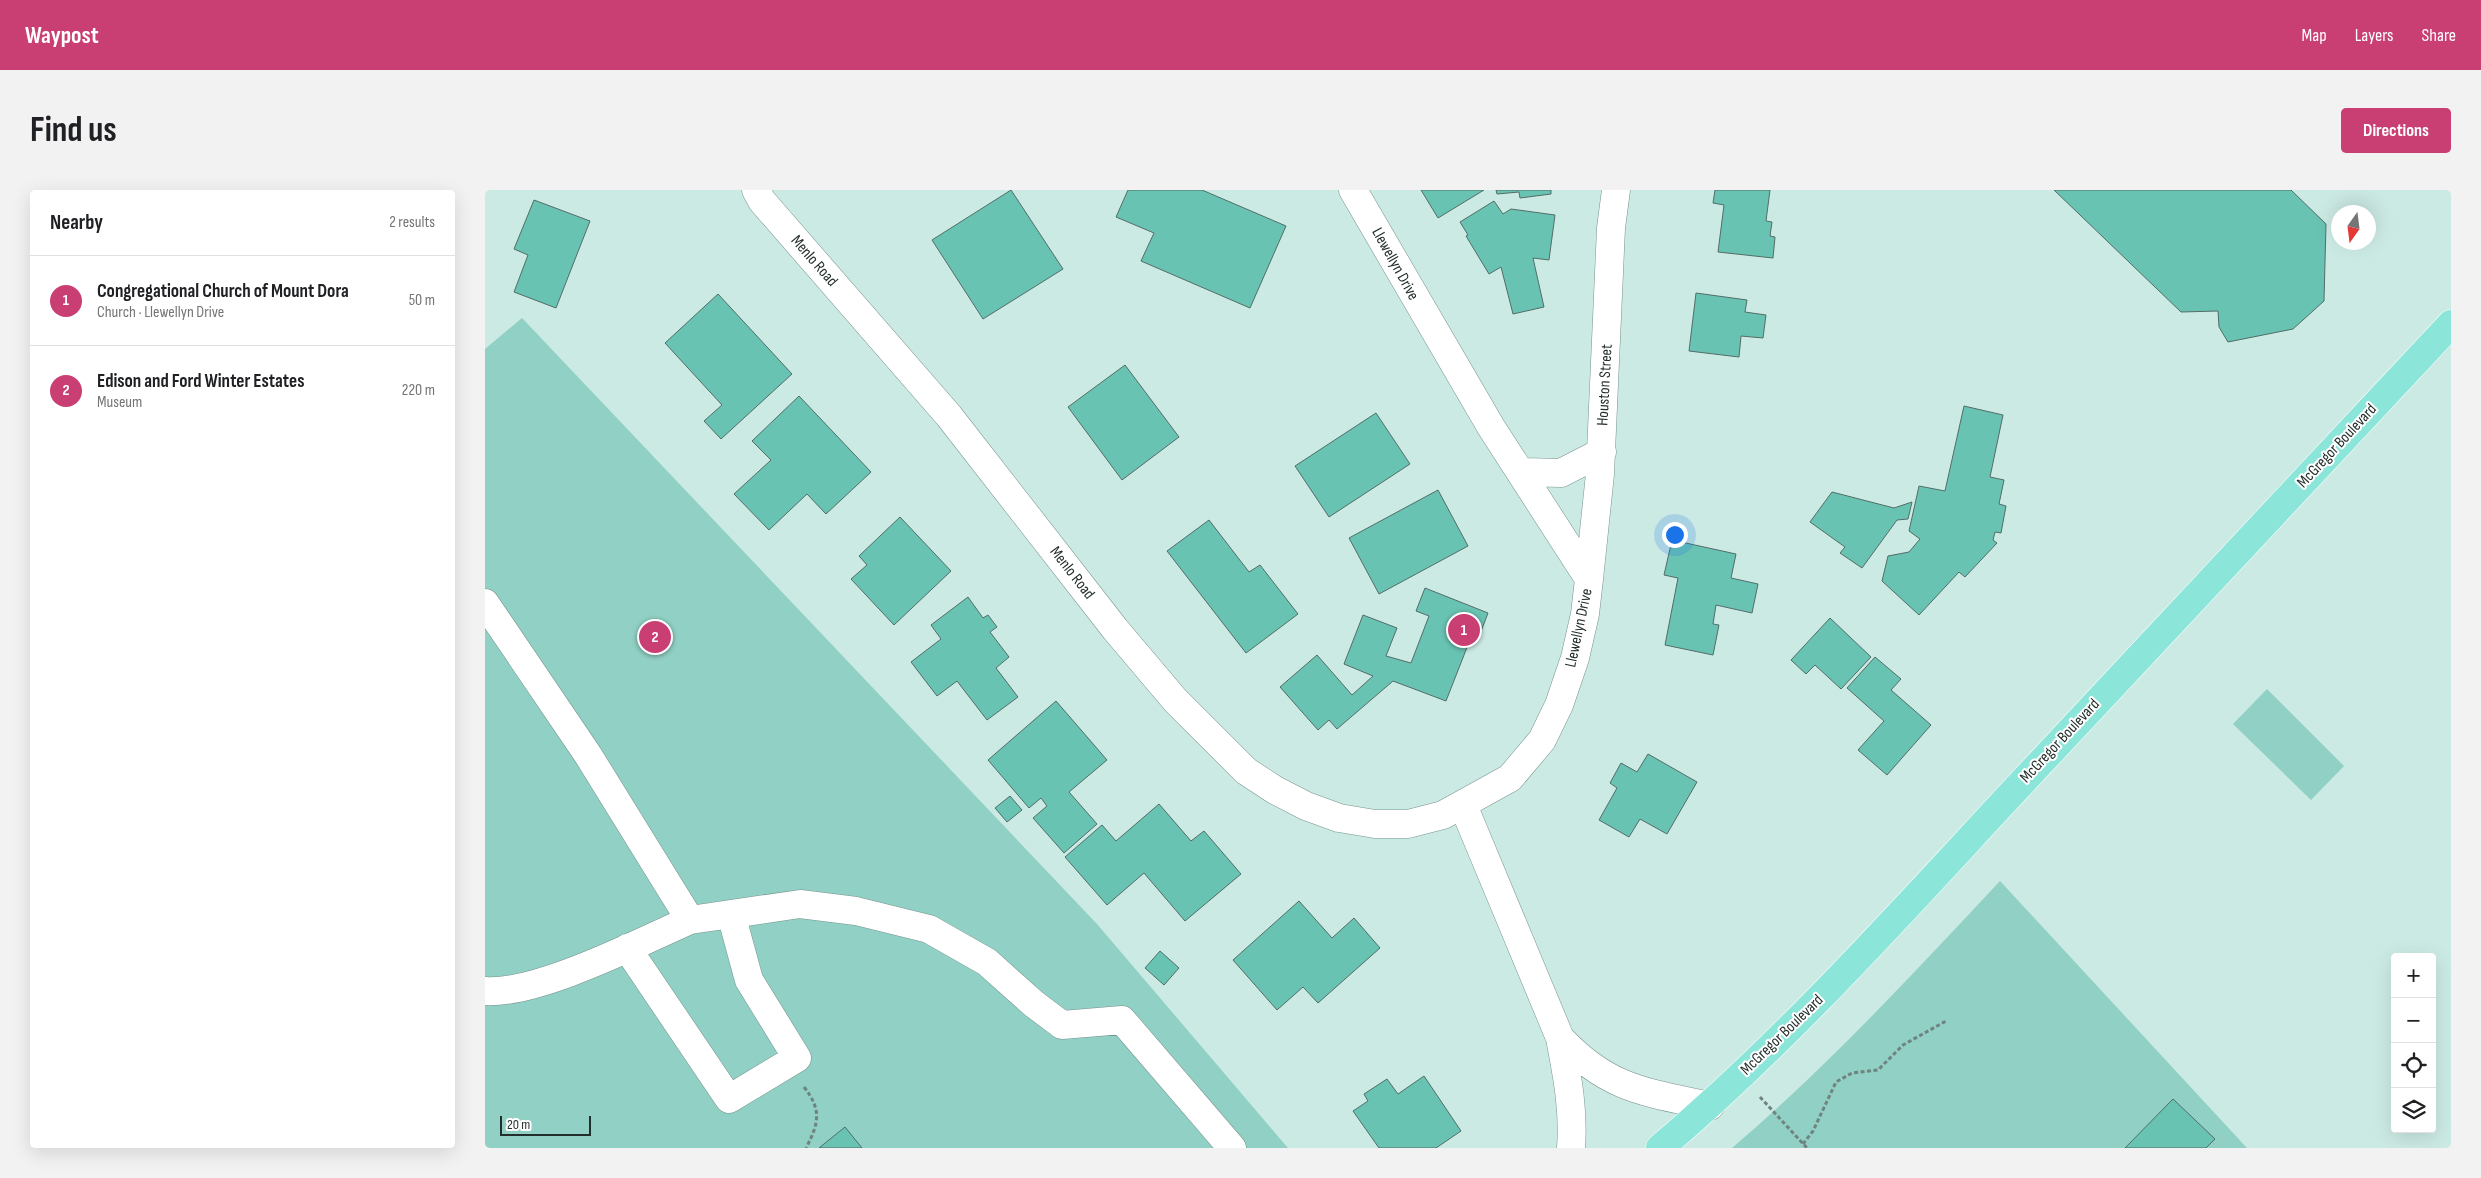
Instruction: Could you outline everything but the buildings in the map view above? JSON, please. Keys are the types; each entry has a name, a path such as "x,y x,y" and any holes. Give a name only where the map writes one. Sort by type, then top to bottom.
{"main road":[{"name":"McGregor Boulevard","path":"1660,1148 1710,1106 1878,939 2451,324"}],"street":[{"name":"Menlo Road","path":"756,190 762,201 949,416 1115,629 1175,700 1246,771 1275,790 1306,806 1339,818 1375,824 1408,824 1443,815 1463,806"},
{"name":"Llewellyn Drive","path":"1353,190 1431,327 1520,472 1589,579 1585,614 1575,658 1559,705 1542,740 1510,778 1463,806"},
{"name":"Houston Street","path":"1589,579 1602,452 1611,228 1617,190"},
{"path":"1520,472 1561,473 1602,452"},
{"path":"485,603 588,755 690,920"},
{"path":"1463,806 1560,1038 1569,1087 1573,1126 1571,1148"},
{"path":"485,991 499,992 551,978 627,948 690,920 800,904 856,911 929,928 987,962 1034,1004 1062,1025 1122,1020 1232,1148"},
{"path":"627,948 729,1099 797,1058 749,980 731,914"},
{"path":"1560,1038 1579,1058 1608,1078 1643,1092 1710,1106"}],"path":[{"path":"1803,1144 1813,1131 1836,1082 1852,1073 1878,1070 1903,1045 1947,1021"},
{"path":"787,1064 815,1102 818,1116 806,1148"},
{"path":"1739,1076 1807,1148"}],"green space":[{"path":"522,318 1097,924 1288,1148 485,1148 485,349"},
{"path":"2267,689 2344,766 2311,800 2233,724"},
{"path":"2000,881 2247,1148 1732,1148 1768,1117 1836,1052"}],"place":[{"name":"Congregational Church of Mount Dora","path":"1464,630"},
{"name":"Edison and Ford Winter Estates","path":"655,637"}]}
